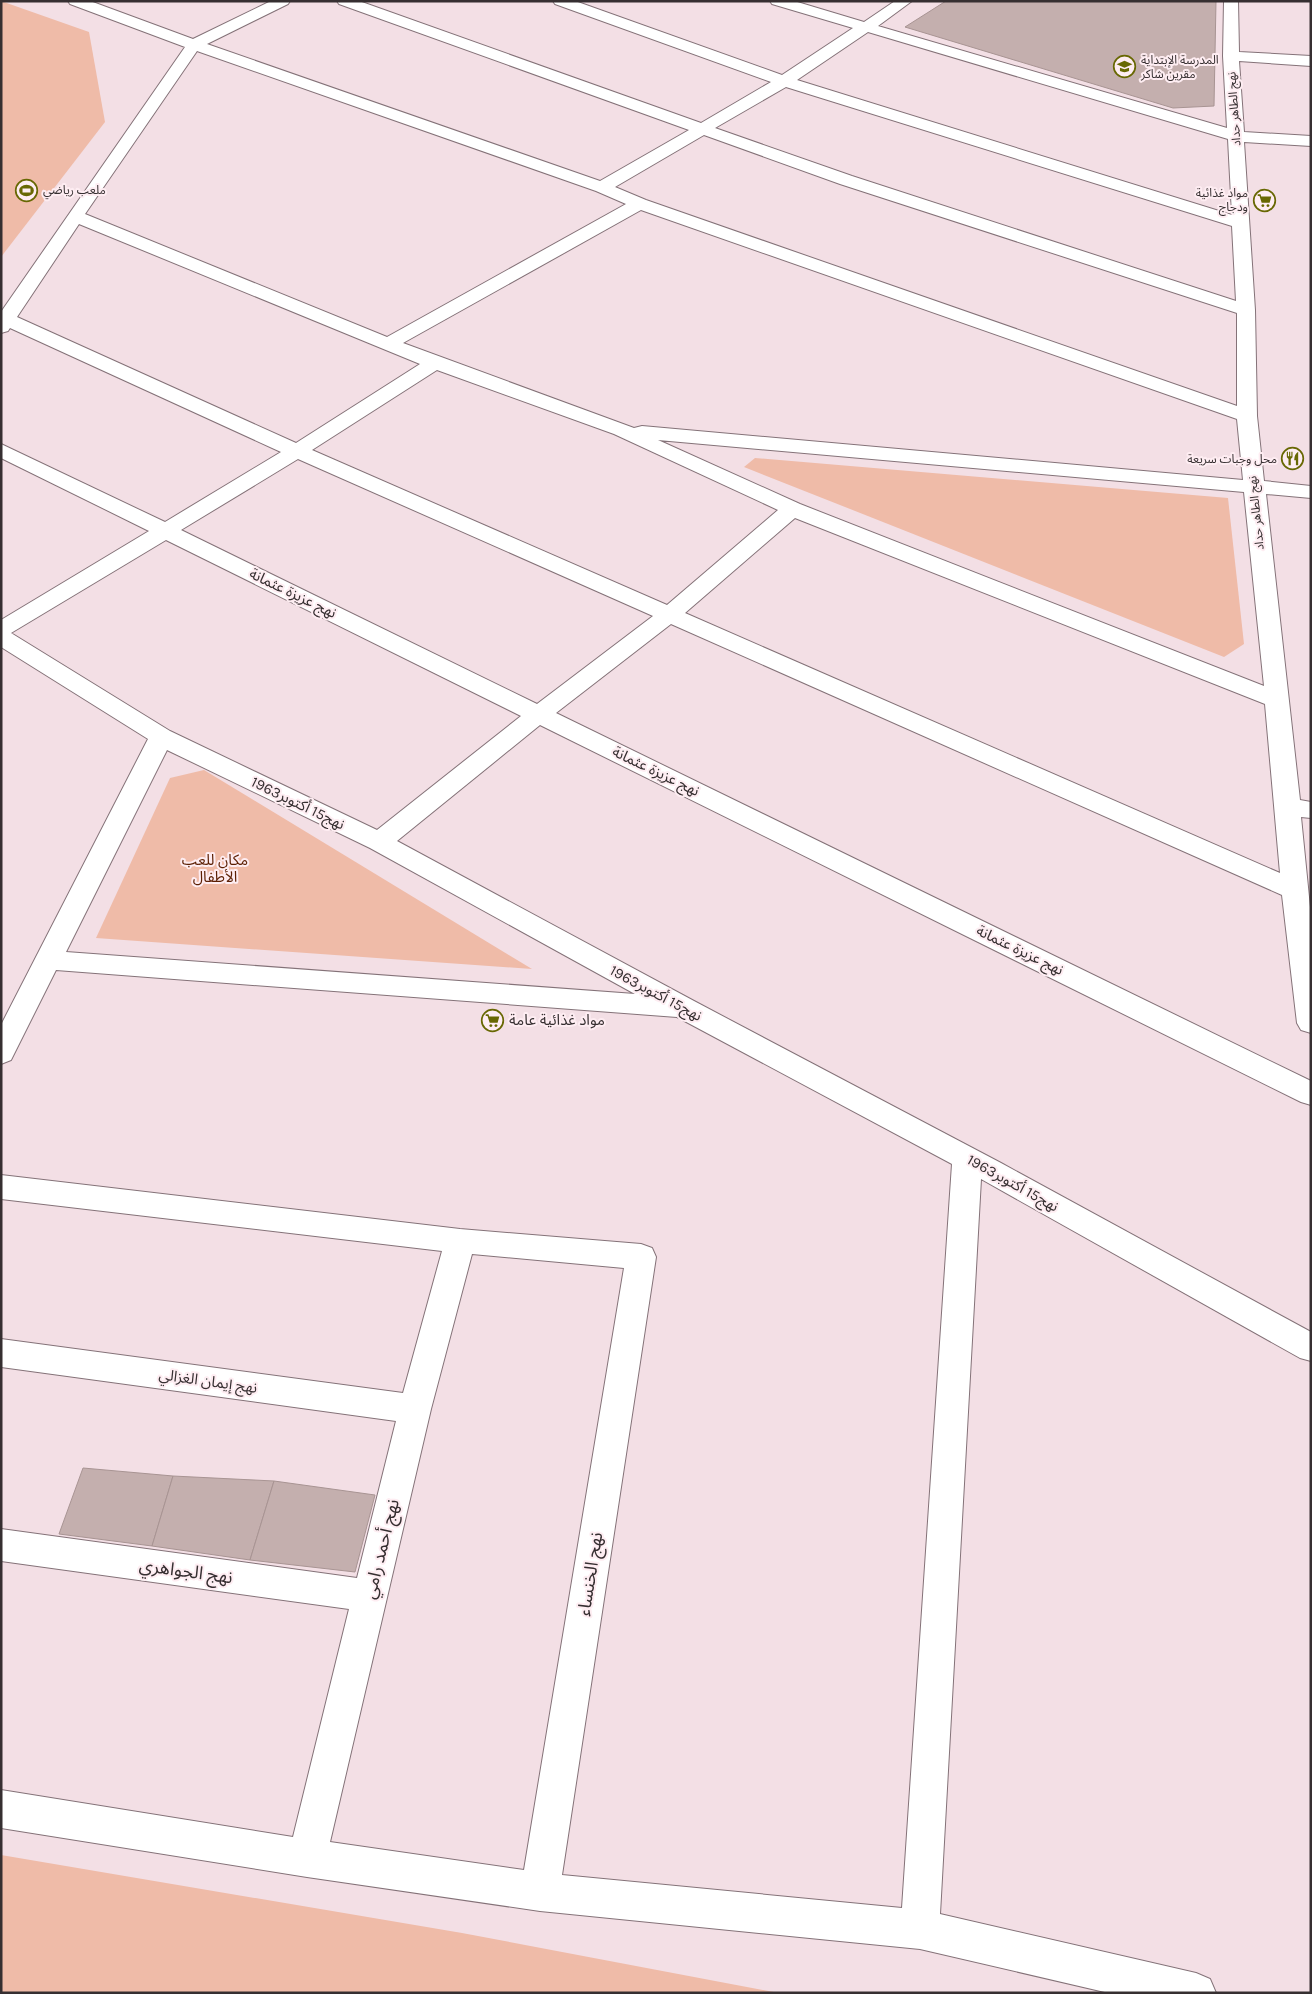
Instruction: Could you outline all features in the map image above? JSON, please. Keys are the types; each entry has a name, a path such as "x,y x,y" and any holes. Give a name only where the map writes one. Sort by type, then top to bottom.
{"street":[{"path":"75,1 194,45 602,187 640,204 1247,416"},
{"path":"283,1 250,8 194,45 75,216 4,323 670,614 1294,890"},
{"path":"344,1 846,180 1246,310"},
{"path":"560,1 784,81 1240,224"},
{"path":"777,1 1236,136 1311,140"},
{"path":"602,187 784,81 864,26 905,1"},
{"name":"نهج الطاهر حداد","path":"1231,1 1231,56 1246,310 1247,416 1253,488 1277,700 1299,809 1294,890 1311,1023"},
{"path":"1231,56 1311,61"},
{"path":"388,344 640,204"},
{"path":"75,216 435,363 621,430 792,509 1277,700"},
{"path":"1,630 297,451 435,363"},
{"path":"621,430 1311,492"},
{"name":"نهج عزيزة عثمانة","path":"1,450 540,713 1311,1094"},
{"path":"379,842 540,713 670,614 792,509"},
{"name":"نهج15 أكتوبر1963","path":"1,637 161,738 379,842 684,1008 967,1158 1311,1348"},
{"path":"2,1049 161,738"},
{"path":"48,960 684,1008"},
{"path":"920,1929 967,1158"},
{"path":"1,1187 460,1241"},
{"name":"نهج الخنساء","path":"460,1241 641,1257 540,1892"},
{"name":"نهج أحمد رامي","path":"307,1858 415,1409 460,1241"},
{"name":"نهج إيمان الغزالي","path":"1,1353 415,1409"},
{"name":"نهج الجواهري","path":"1,1545 370,1596"},
{"path":"1,1809 307,1858 540,1892 920,1929 1196,1993"}],"green space":[{"name":"ملعب رياضي","path":"1,1 89,32 105,122 1,257"},
{"path":"755,458 1228,498 1244,644 1224,657 744,467"},
{"name":"مكان للعب الأطفال","path":"204,770 532,969 96,938 170,778"},
{"path":"1,1855 462,1933 779,1993 1,1993"}],"building":[{"name":"المدرسة الإبتداية مقرين شاكر","path":"946,1 1216,1 1214,106 1173,108 905,27"},
{"path":"83,1468 173,1476 152,1546 59,1534"},
{"path":"173,1476 274,1481 250,1560 152,1546"},
{"path":"274,1481 375,1495 355,1572 250,1560"}],"place":[{"name":"المدرسة الإبتداية مقرين شاكر","path":"1125,67"},
{"name":"ملعب رياضي","path":"27,190"},
{"name":"مواد غذائية ودجاج","path":"1264,200"},
{"name":"محل وجبات سريعة","path":"1293,459"},
{"name":"مواد غذائية عامة","path":"493,1020"}]}
